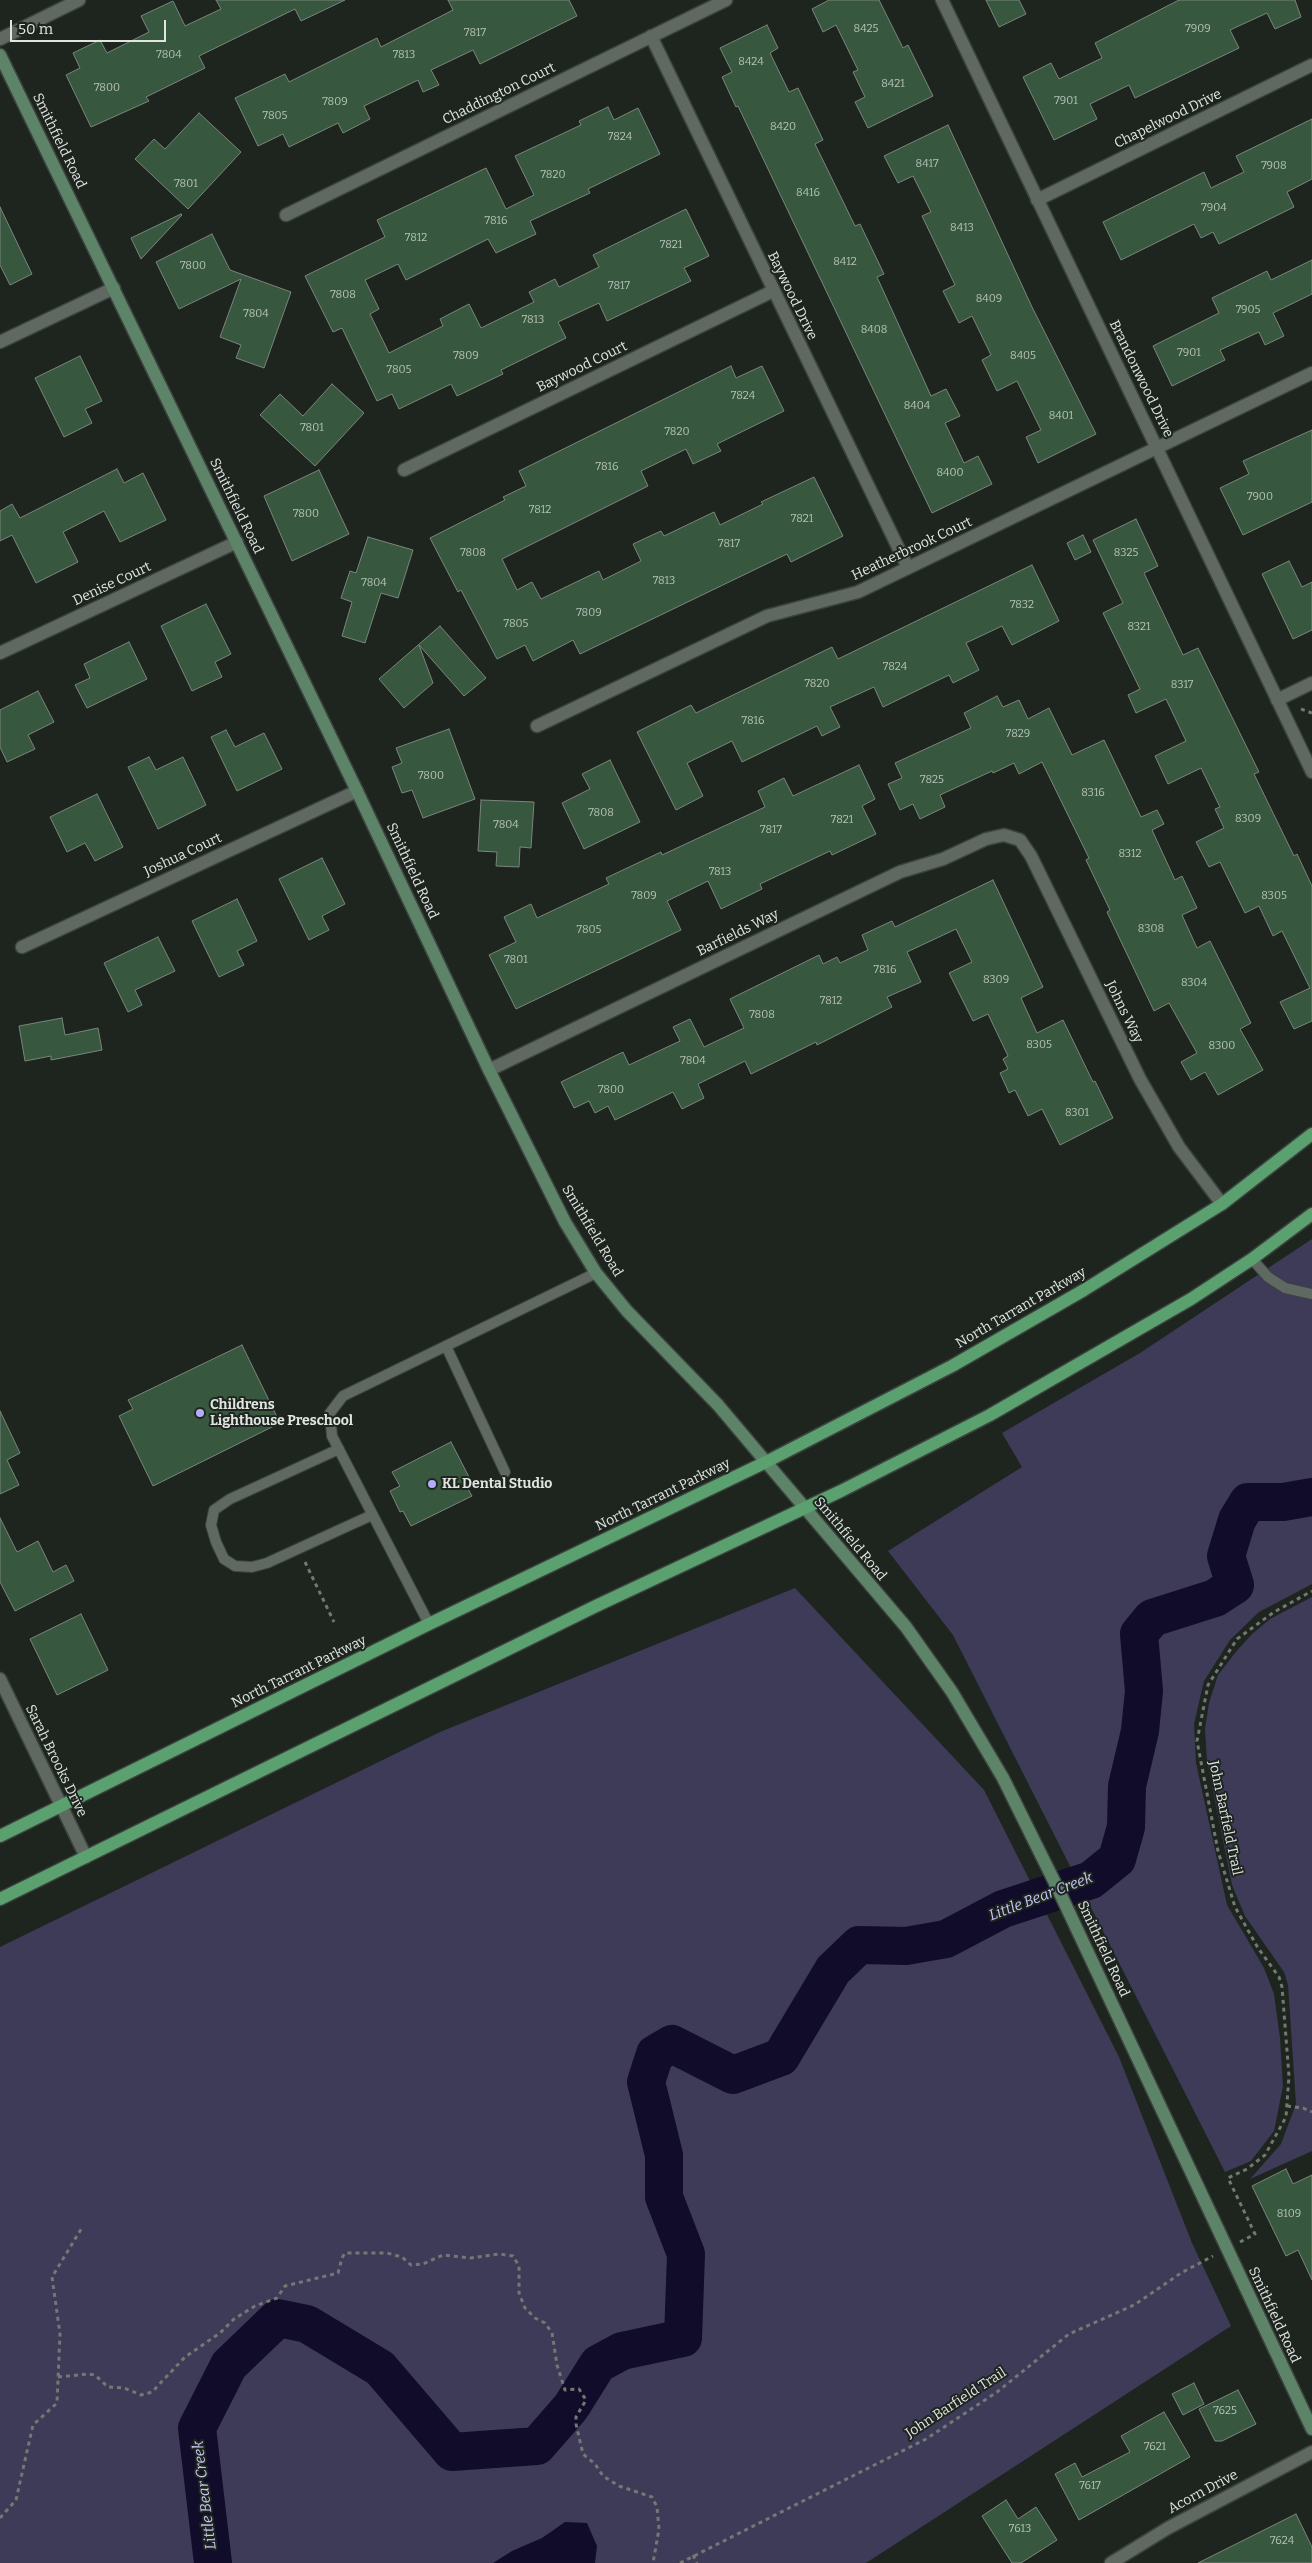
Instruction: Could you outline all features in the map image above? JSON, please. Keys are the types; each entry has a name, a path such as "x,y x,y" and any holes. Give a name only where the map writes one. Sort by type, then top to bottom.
{"main road":[{"name":"Smithfield Road","path":"0,55 357,791 489,1070 565,1222 596,1273 627,1311 718,1405 906,1627 952,1692 1003,1778 1058,1889 1312,2429"},
{"name":"North Tarrant Parkway","path":"0,1836 429,1624 766,1462 952,1366 1084,1290 1222,1204 1312,1134"},
{"path":"0,1898 596,1606 805,1508 990,1415 1132,1334 1252,1259 1312,1214"}],"street":[{"path":"0,39 79,0"},
{"name":"Chaddington Court","path":"286,215 726,0"},
{"name":"Brandonwood Drive","path":"942,0 1036,200 1158,448 1312,772"},
{"name":"Baywood Drive","path":"651,36 772,291 908,568"},
{"name":"Chapelwood Drive","path":"1036,200 1312,64"},
{"path":"0,342 114,288"},
{"name":"Baywood Court","path":"404,470 772,291"},
{"name":"Heatherbrook Court","path":"538,726 767,616 858,592 1312,373"},
{"name":"Denise Court","path":"0,653 237,542"},
{"path":"1277,700 1312,683"},
{"name":"Joshua Court","path":"22,947 357,791"},
{"name":"Barfields Way","path":"489,1070 900,872 943,859 986,839 1004,835"},
{"name":"Johns Way","path":"1004,835 1020,840 1032,856 1140,1079 1179,1147 1222,1204"},
{"name":"Sarah Brooks Drive","path":"0,1679 86,1857"},
{"name":"Acorn Drive","path":"1111,2563 1168,2528 1312,2452"}],"lane":[{"path":"1252,1259 1268,1277 1285,1288 1312,1294"},
{"path":"429,1624 332,1436 330,1413 343,1396 596,1273"},
{"path":"446,1346 505,1472"},
{"path":"339,1449 230,1499 214,1510 211,1525 216,1542 224,1558 235,1566 252,1567 267,1563 372,1515"}],"path":[{"path":"298,1549 334,1622"},
{"name":"John Barfield Trail","path":"1255,2234 1228,2178 1265,2155 1286,2117 1289,2076 1282,1987 1279,1977 1258,1948 1235,1906 1218,1851 1197,1741 1208,1685 1237,1639 1274,1612 1312,1591"},
{"path":"1287,2106 1303,2108 1312,2112"},
{"path":"0,2518 16,2500 34,2425 56,2403 60,2334 52,2276 83,2226"},
{"path":"58,2377 95,2375 108,2387 124,2388 141,2395 152,2392 184,2356 220,2333 234,2319 255,2306 277,2298 285,2286 338,2273 345,2253 387,2253 402,2257 411,2265 422,2264 443,2254 471,2258 499,2254 513,2256 519,2266 518,2293 525,2308 535,2318 545,2323 552,2332 557,2365 565,2390 579,2389 586,2400 576,2417 583,2454 595,2464 602,2476 619,2486 652,2497 657,2507 659,2529 653,2563"},
{"name":"John Barfield Trail","path":"680,2563 926,2439 997,2392 1069,2334 1134,2305 1181,2273 1208,2259"},
{"path":"693,2555 697,2563"}],"shaded area":[{"path":"1312,1239 1312,1584 1259,1612 1230,1640 1204,1681 1194,1724 1196,1763 1227,1905 1264,1968 1274,1994 1280,2038 1283,2086 1274,2131 1251,2161 1225,2172 953,1635 888,1551 1022,1467 1002,1433 1140,1353"},
{"path":"795,1588 984,1790 1119,2057 1192,2243 1231,2326 866,2563 0,2563 0,1947 440,1732"},
{"path":"1312,1597 1312,2151 1250,2179 1281,2144 1296,2104 1288,1985 1284,1972 1245,1916 1232,1885 1207,1761 1205,1729 1209,1703 1218,1675 1235,1653 1252,1634 1270,1619"},
{"path":"565,2522 587,2523 597,2546 595,2563 493,2563 512,2551 542,2538"}],"building":[{"path":"216,0 345,0 301,21 295,9 199,56 205,68 146,97 149,101 91,127 66,75 80,68 73,53 100,40 107,53 149,32 141,16 173,1 185,26 221,9"},
{"path":"448,0 569,0 577,16 480,64 473,50 431,70 439,85 423,92 418,80 364,106 370,119 343,133 338,123 289,147 283,134 258,146 235,98 285,74 289,82 377,38 381,47 453,10"},
{"path":"829,0 879,0 903,48 908,45 933,96 868,128 855,102 865,97 853,72 858,70 836,25 823,32 812,9"},
{"path":"986,0 1019,0 1026,14 999,27"},
{"path":"1179,0 1295,0 1301,17 1275,29 1267,13 1230,30 1239,48 1135,98 1129,85 1090,104 1097,119 1054,140 1023,77 1051,63 1059,79 1102,58 1095,43"},
{"path":"767,25 778,48 770,53 789,92 798,88 823,140 815,144 855,226 860,224 884,274 877,277 931,396 946,389 960,416 945,423 964,463 978,456 992,484 932,513 738,106 736,107 722,77 732,72 720,48"},
{"path":"608,107 614,120 638,108 660,154 588,189 590,193 530,221 536,234 496,253 488,239 406,280 398,264 365,280 379,309 370,314 389,353 443,326 440,319 469,304 481,328 534,302 529,292 555,279 559,287 599,267 593,255 686,209 709,256 684,268 691,281 607,321 599,303 558,322 566,338 501,370 503,374 457,396 451,384 399,409 392,394 377,401 342,328 333,332 305,276 385,237 377,220 486,168 506,209 534,195 515,156 581,125 579,121"},
{"path":"199,113 241,152 188,209 135,159 154,139 165,149"},
{"path":"1312,119 1312,179 1287,192 1294,207 1219,244 1213,232 1201,238 1194,224 1121,260 1103,222 1204,172 1211,188 1244,172 1236,156"},
{"path":"948,125 1032,307 1096,434 1038,463 1026,437 1041,430 1017,381 997,391 982,360 991,355 972,316 959,323 943,291 955,285 922,216 931,212 913,176 898,183 884,156"},
{"path":"0,207 32,274 10,285 0,265"},
{"path":"182,215 141,259 131,238"},
{"path":"212,234 230,270 291,292 264,368 236,358 241,345 220,337 241,279 179,309 156,262"},
{"path":"1312,260 1312,294 1273,313 1284,336 1265,345 1259,332 1220,350 1225,360 1172,386 1153,346 1219,313 1212,298 1267,271 1271,280"},
{"path":"80,356 102,401 85,409 92,423 64,437 35,378"},
{"path":"731,366 736,378 762,366 784,411 717,444 721,451 693,464 686,449 641,471 648,486 502,559 517,590 532,582 541,599 599,571 603,580 641,561 633,544 661,531 664,536 714,512 720,525 763,504 761,502 814,477 843,536 791,562 787,554 580,654 573,640 533,661 525,645 497,659 461,590 458,592 430,538 505,500 503,497 526,486 519,471"},
{"path":"332,384 364,413 315,466 260,415 280,394 303,416"},
{"path":"1312,430 1312,502 1243,535 1220,488 1249,474 1243,461"},
{"path":"117,469 124,483 143,473 166,520 120,542 104,511 63,532 78,562 36,583 12,535 0,541 0,511 12,504 20,518"},
{"path":"319,470 349,534 292,561 264,496"},
{"path":"1136,519 1158,566 1144,573 1183,655 1198,648 1259,772 1254,774 1294,856 1297,854 1312,886 1312,1021 1294,1029 1280,1002 1310,988 1282,931 1273,936 1259,906 1245,913 1220,862 1209,867 1196,842 1224,828 1215,809 1220,807 1201,768 1168,784 1155,756 1186,741 1166,699 1136,713 1128,695 1140,689 1103,613 1123,603 1093,540"},
{"path":"1083,535 1091,552 1075,560 1067,543"},
{"path":"368,537 413,550 398,598 381,593 365,643 342,636 352,602 341,598 350,571 356,573"},
{"path":"1289,561 1302,587 1312,582 1312,630 1293,639 1262,574"},
{"path":"1032,565 1059,621 1012,645 1002,626 966,643 979,670 953,683 949,675 883,707 874,687 830,707 840,727 822,736 817,726 742,762 732,741 687,763 703,796 676,810 637,732 691,705 696,713 832,647 838,659"},
{"path":"206,604 231,654 215,662 222,677 192,691 161,626"},
{"path":"440,626 486,678 464,696 419,645 433,683 404,708 379,679"},
{"path":"129,642 147,679 87,708 75,685 90,678 84,664"},
{"path":"38,691 54,722 28,735 35,749 7,762 0,747 0,710"},
{"path":"997,696 1003,707 1019,700 1028,719 1049,708 1072,755 1104,740 1141,817 1157,810 1164,824 1152,830 1175,880 1182,876 1197,908 1182,915 1197,948 1210,941 1251,1023 1240,1029 1263,1070 1218,1095 1205,1072 1191,1080 1181,1062 1197,1053 1169,1003 1154,1011 1107,912 1110,910 1086,860 1089,858 1042,762 1019,774 1014,763 940,795 945,807 920,819 913,804 900,810 888,784 902,778 895,763 971,728 964,713"},
{"path":"449,729 475,799 423,818 412,790 402,793 392,767 402,763 396,748"},
{"path":"226,730 235,747 264,733 282,769 237,791 211,737"},
{"path":"149,757 156,770 183,757 206,805 158,829 128,767"},
{"path":"610,760 640,822 584,849 562,803 590,789 582,774"},
{"path":"859,765 875,799 862,806 876,834 832,855 830,851 760,884 762,889 721,909 708,881 667,901 681,930 516,1009 489,955 516,942 504,917 531,904 537,918 609,884 606,878 661,852 662,855 765,807 758,791 784,778 793,796"},
{"path":"97,794 123,847 95,861 85,843 67,852 50,817"},
{"path":"481,800 534,802 531,848 520,847 519,867 496,866 497,852 478,851"},
{"path":"322,858 345,904 322,916 329,930 309,940 279,879"},
{"path":"993,880 1043,987 1021,998 1037,1033 1063,1020 1113,1118 1060,1145 1042,1109 1028,1116 1015,1090 1009,1093 1000,1073 1008,1069 1003,1059 1008,1056 988,1014 973,1021 949,973 972,962 956,929 907,952 921,982 887,997 892,1007 817,1045 816,1042 751,1074 745,1061 698,1084 704,1098 682,1109 673,1092 615,1120 608,1106 595,1113 589,1101 574,1108 561,1082 623,1052 629,1065 680,1041 673,1027 690,1019 704,1047 744,1028 730,999 819,955 823,964 837,957 840,963 868,950 862,935 892,921 895,927"},
{"path":"237,899 257,941 237,951 244,965 219,977 192,921"},
{"path":"158,937 175,971 135,990 142,1005 128,1012 104,963"},
{"path":"62,1018 65,1035 98,1028 102,1050 51,1060 51,1056 25,1061 19,1026"},
{"name":"Childrens Lighthouse Preschool","path":"242,1345 280,1423 153,1486 119,1416 133,1409 128,1400"},
{"path":"0,1411 20,1453 7,1460 19,1485 0,1494"},
{"name":"KL Dental Studio","path":"451,1442 470,1479 464,1482 472,1496 411,1526 403,1511 400,1512 390,1491 400,1486 392,1472"},
{"path":"0,1518 17,1552 38,1541 53,1572 66,1565 74,1581 15,1611 0,1582"},
{"path":"81,1614 108,1670 57,1695 30,1639"},
{"path":"1286,2169 1293,2184 1312,2175 1312,2280 1298,2250 1286,2256 1252,2186"},
{"path":"1194,2383 1204,2404 1183,2415 1172,2394"},
{"path":"1238,2390 1256,2424 1222,2441 1215,2441 1199,2409"},
{"path":"1164,2412 1190,2457 1079,2520 1055,2474 1075,2463 1082,2477 1130,2452 1121,2436"},
{"path":"1006,2500 1018,2519 1036,2507 1057,2540 1021,2563 1012,2563 982,2516"},
{"path":"1296,2514 1312,2547 1312,2563 1198,2563"}],"waterway":[{"name":"Little Bear Creek","path":"213,2563 197,2428 229,2365 278,2318 307,2324 380,2368 452,2452 537,2446 571,2407 598,2364 622,2351 683,2338 686,2254 664,2197 664,2155 646,2082 655,2054 672,2044 733,2075 781,2057 833,1970 859,1945 906,1946 946,1939 1003,1909 1091,1880 1117,1859 1126,1827 1127,1786 1140,1731 1144,1691 1139,1634 1152,1618 1215,1598 1235,1585 1226,1556 1237,1520 1248,1502 1283,1502 1312,1497"}],"place":[{"name":"Childrens Lighthouse Preschool","path":"200,1413"},
{"name":"KL Dental Studio","path":"432,1484"}]}
